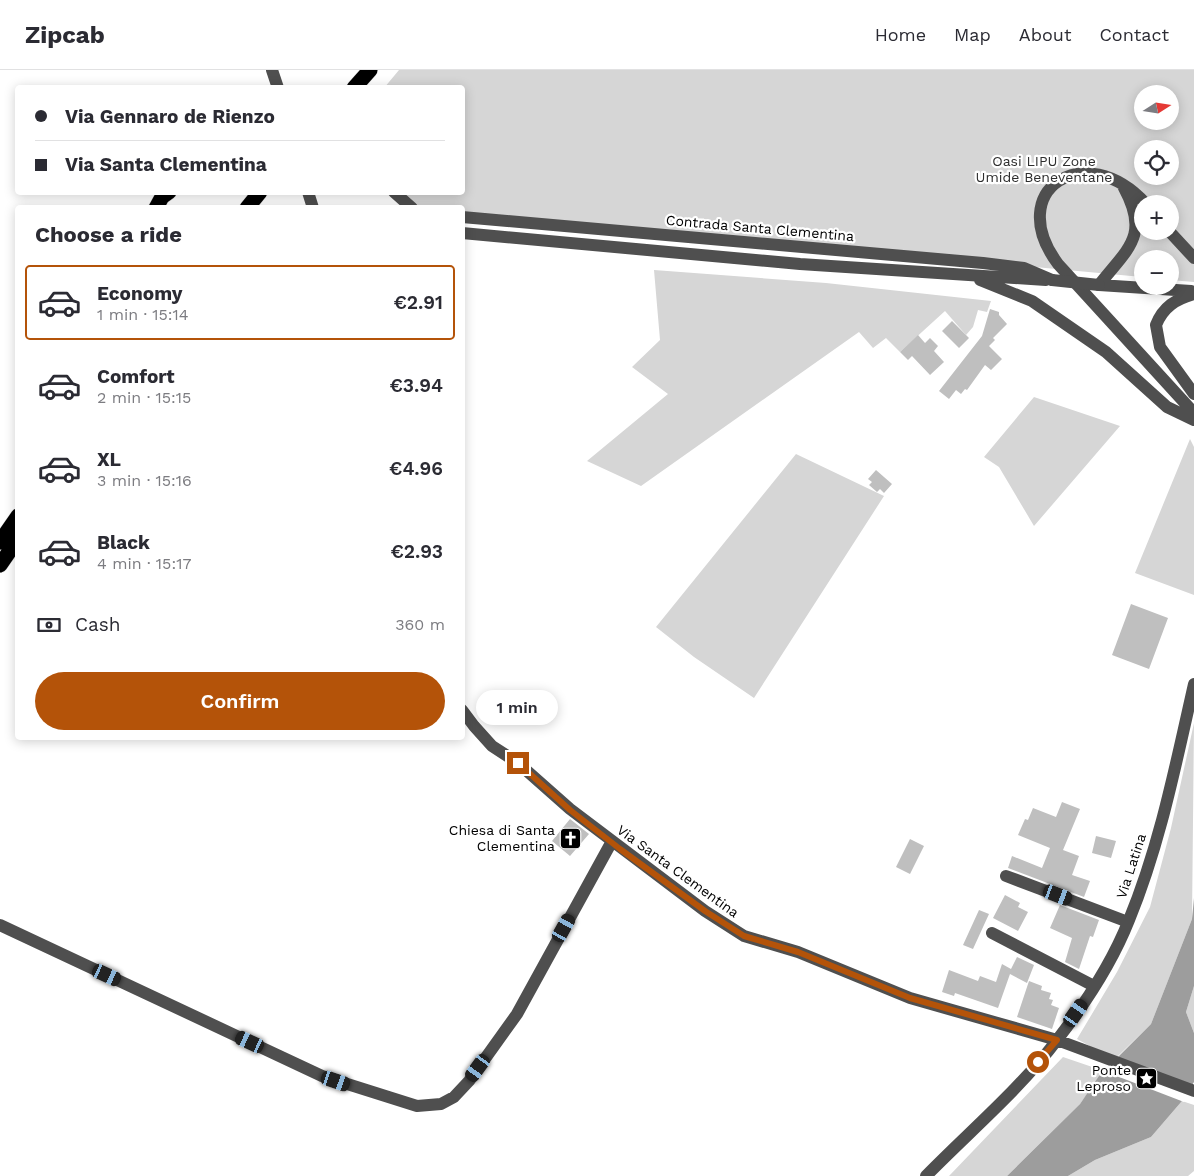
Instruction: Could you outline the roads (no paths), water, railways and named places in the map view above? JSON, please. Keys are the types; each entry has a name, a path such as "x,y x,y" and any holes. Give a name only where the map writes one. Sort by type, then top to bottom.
{"highway":[{"path":"357,85 370,70"},
{"path":"158,205 165,195"},
{"path":"249,205 258,195"},
{"path":"0,542 15,520"},
{"path":"0,565 15,543"}],"street":[{"path":"272,70 277,85"},
{"path":"1135,195 1122,184 1103,174 1088,172 1060,180 1048,192 1044,200 1040,215 1040,232 1046,248 1058,264 1194,413"},
{"path":"1099,285 1133,242 1137,228 1133,206 1122,184"},
{"path":"397,195 409,205"},
{"name":"Contrada Santa Clementina","path":"465,217 991,264 1024,268 1052,280"},
{"name":"Contrada Santa Clementina","path":"465,233 800,264 1052,280 1194,292"},
{"path":"1177,240 1194,258"},
{"path":"968,276 1032,301 1106,352 1167,407 1194,420"},
{"path":"1194,292 1178,298 1169,306 1156,325 1160,347 1194,394"},
{"name":"Via Latina","path":"926,1176 1057,1040 1094,986 1128,922 1144,881 1168,794 1194,684"},
{"name":"Via Santa Clementina","path":"465,714 492,746 518,763 570,810 705,911 744,936 798,952 910,998 1057,1040 1194,1091"},
{"path":"0,925 322,1076 417,1106 441,1104 454,1097 469,1081 517,1014 612,843"},
{"path":"1006,876 1128,922"},
{"path":"992,933 1094,986"}],"place":[{"name":"Chiesa di Santa Clementina","path":"571,838"},
{"name":"Ponte Leproso","path":"1147,1078"}],"park label":[{"name":"Oasi LIPU Zone Umide Beneventane","path":"1044,169"}]}
